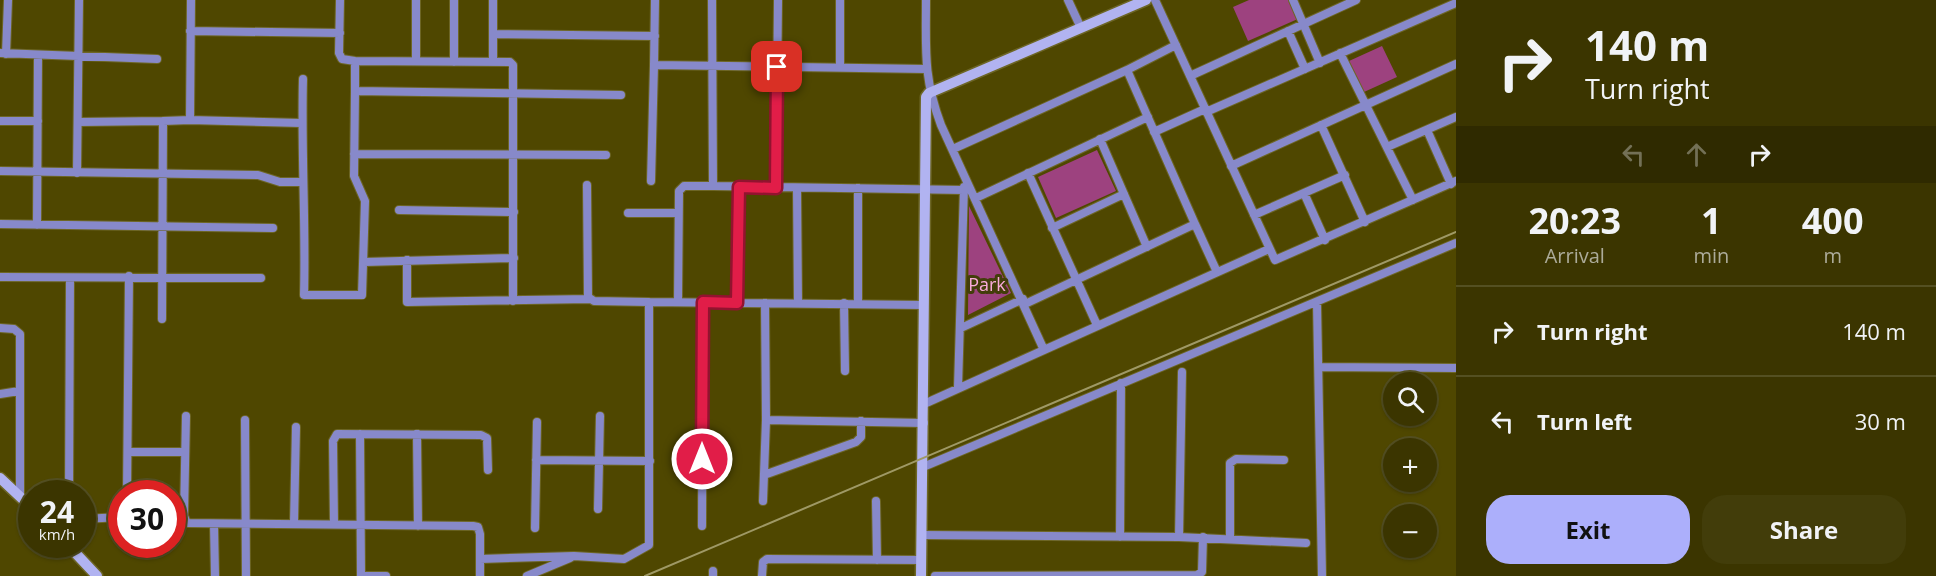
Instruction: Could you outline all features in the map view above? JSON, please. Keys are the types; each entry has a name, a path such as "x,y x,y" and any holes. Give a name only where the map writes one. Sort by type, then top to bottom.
{"street":[{"path":"8,0 3,54 157,59"},
{"path":"77,173 79,0"},
{"path":"190,120 191,0"},
{"path":"340,0 340,57 355,61 493,61 513,64 513,301"},
{"path":"416,61 417,0"},
{"path":"454,0 454,62"},
{"path":"493,0 493,61"},
{"path":"651,181 655,0"},
{"path":"712,0 713,186"},
{"path":"776,188 778,0"},
{"path":"840,0 840,67"},
{"path":"926,0 926,69 929,93 1044,350"},
{"path":"1068,0 1081,28"},
{"path":"921,576 925,102 929,93 1146,0"},
{"path":"1155,0 1269,249 1273,257 1279,261 1454,182 1427,130"},
{"path":"1293,0 1320,63"},
{"path":"1190,76 1356,0"},
{"path":"1154,132 1456,3"},
{"path":"190,31 340,33"},
{"path":"1288,31 1305,69"},
{"path":"493,34 655,36"},
{"path":"953,149 1127,70 1176,45"},
{"path":"1340,53 1413,200"},
{"path":"37,225 38,55"},
{"path":"303,80 301,182 306,221 304,295 362,295 365,198 355,179 355,61"},
{"path":"1231,165 1456,64"},
{"path":"654,65 926,69"},
{"path":"1127,70 1216,272"},
{"path":"355,91 621,95"},
{"path":"976,198 1148,117"},
{"path":"1387,147 1456,117"},
{"path":"78,122 190,120 302,123"},
{"path":"0,121 38,122"},
{"path":"162,319 164,121"},
{"path":"1321,125 1365,222"},
{"path":"1100,139 1146,247"},
{"path":"354,154 606,155"},
{"path":"0,171 263,176 280,182 301,182"},
{"path":"958,387 965,173"},
{"path":"1028,173 1097,325"},
{"path":"1254,215 1345,175"},
{"path":"587,185 590,299"},
{"path":"678,302 678,213 681,187 964,190"},
{"path":"737,303 739,187"},
{"path":"797,188 798,303"},
{"path":"858,188 858,304"},
{"path":"1304,192 1325,240"},
{"path":"1052,228 1124,194"},
{"path":"399,210 514,212"},
{"path":"628,213 678,213"},
{"path":"0,224 273,228"},
{"path":"961,327 1075,280 1195,224"},
{"path":"923,467 1456,243"},
{"path":"924,404 1269,249"},
{"path":"364,262 514,258"},
{"path":"407,260 407,302 590,299 650,302 924,305"},
{"path":"127,480 129,276"},
{"path":"0,277 261,278"},
{"path":"69,480 70,278"},
{"path":"480,560 574,556 624,559 648,548 650,302"},
{"path":"702,526 703,302"},
{"path":"763,501 766,420 765,303"},
{"path":"844,303 844,371"},
{"path":"1317,303 1322,576"},
{"path":"0,328 14,329 20,334 20,480"},
{"path":"1319,367 1456,368"},
{"path":"1179,537 1182,372"},
{"path":"1120,537 1121,383"},
{"path":"0,394 19,391"},
{"path":"186,416 184,519 190,524 247,522 478,527 480,576"},
{"path":"598,509 600,416"},
{"path":"245,420 246,576"},
{"path":"766,420 924,423"},
{"path":"535,528 537,422"},
{"path":"764,476 856,442 861,437 861,422"},
{"path":"294,523 296,427"},
{"path":"334,524 334,437 338,434 485,436 489,470"},
{"path":"360,434 361,576 386,576"},
{"path":"417,434 418,526"},
{"path":"128,452 184,452"},
{"path":"1230,538 1230,463 1236,459 1284,460"},
{"path":"536,460 650,461"},
{"path":"0,478 18,494"},
{"path":"876,501 877,560"},
{"path":"214,524 215,576"},
{"path":"921,535 1203,537 1306,543"},
{"path":"935,576 1179,576 1202,572 1203,537"},
{"path":"527,576 574,556"},
{"path":"80,558 97,576"},
{"path":"762,576 763,562 767,559 921,561"}],"green space":[{"path":"1249,0 1292,0 1300,18 1248,41 1233,7"},
{"path":"1382,46 1397,77 1364,92 1349,61"},
{"path":"1097,150 1116,191 1056,218 1038,177"},
{"name":"Park","path":"969,206 1011,293 968,315"}],"railway":[{"path":"645,576 1456,232"}],"route":[{"path":"702,459 703,302 737,303 739,187 776,188 777,67"}]}
